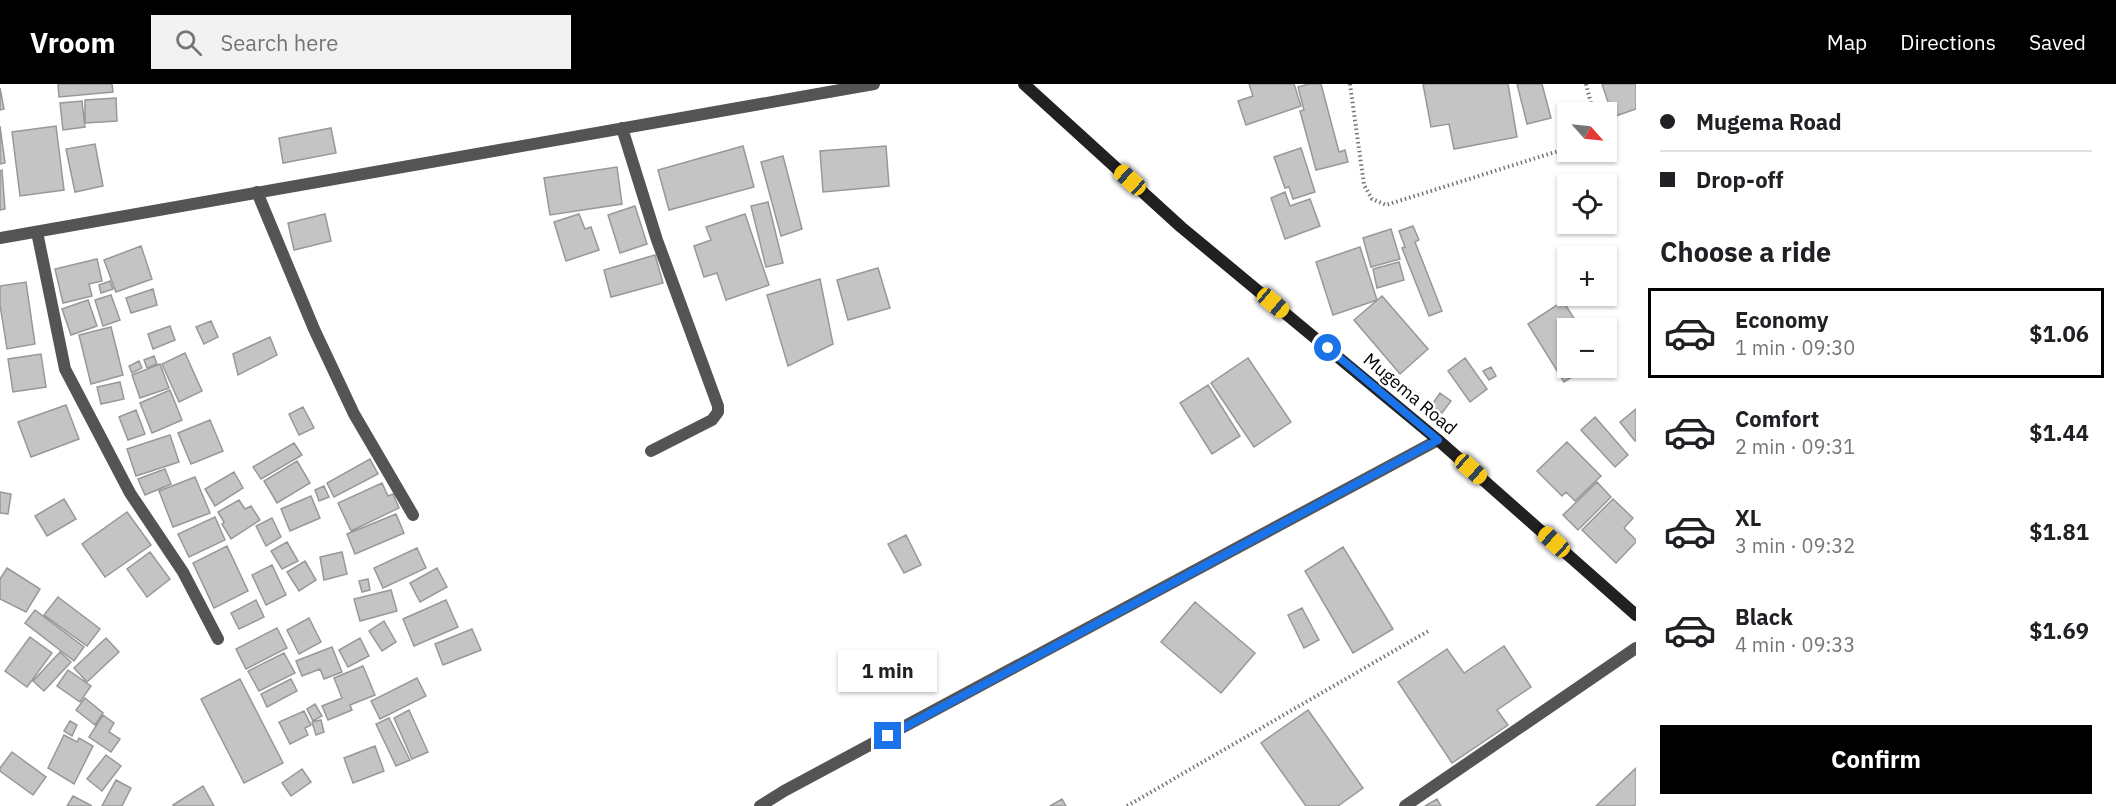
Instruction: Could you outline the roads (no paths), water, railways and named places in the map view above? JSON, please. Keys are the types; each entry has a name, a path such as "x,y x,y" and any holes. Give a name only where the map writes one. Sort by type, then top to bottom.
{"street":[{"path":"0,238 874,84"},
{"name":"Mugema Road","path":"1024,84 1181,227 1438,440 1636,615"},
{"path":"622,128 657,240 718,406 718,412 712,420 651,451"},
{"path":"257,192 314,329 354,414 413,515"},
{"path":"37,232 65,369 130,493 183,572 218,639"},
{"path":"760,806 1438,440"},
{"path":"1405,806 1636,648"}]}
